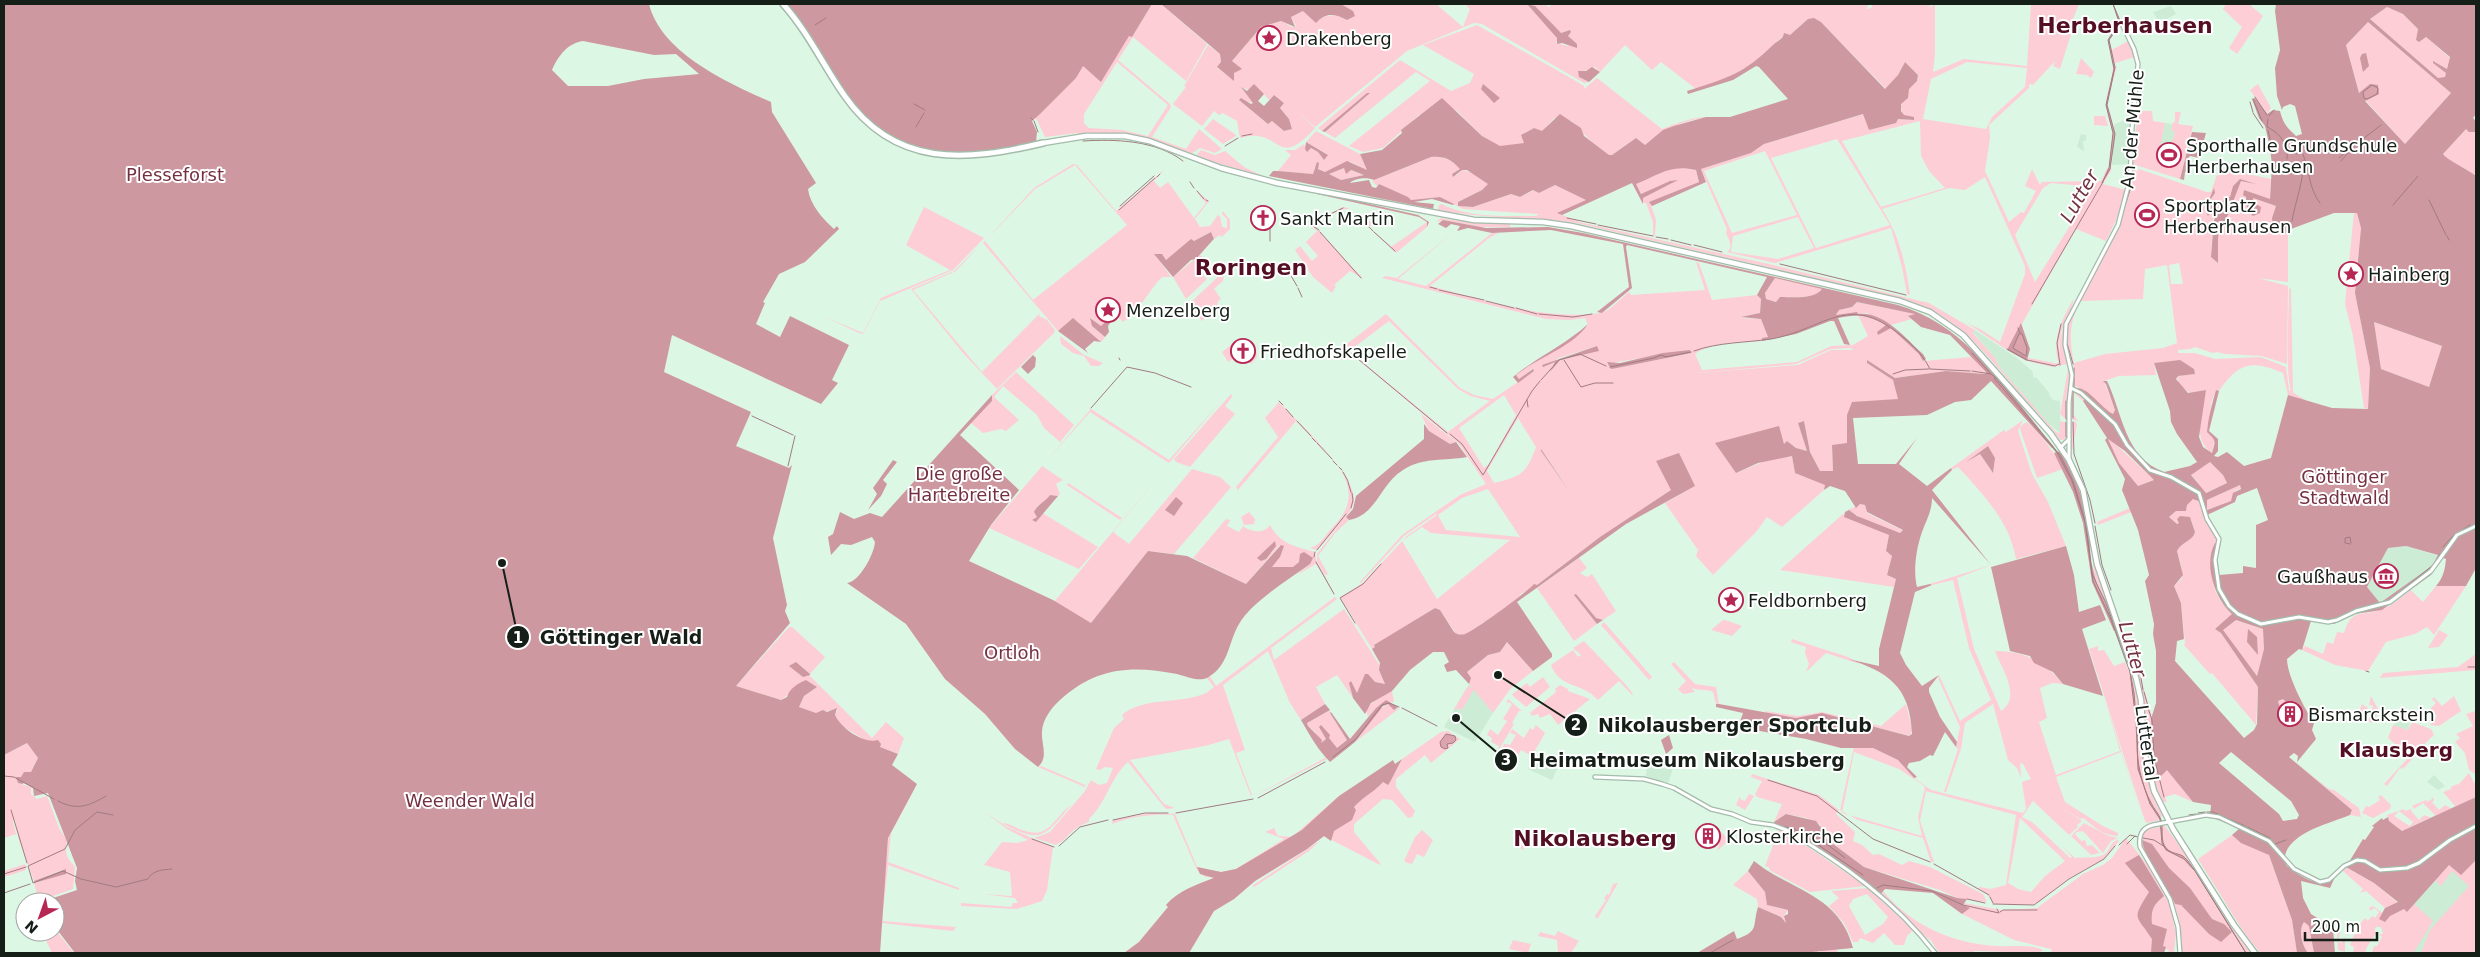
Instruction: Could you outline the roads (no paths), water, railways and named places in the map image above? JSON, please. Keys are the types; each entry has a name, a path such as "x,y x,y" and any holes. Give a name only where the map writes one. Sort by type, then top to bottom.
{"highway":[{"path":"783,4 809,36 849,102 867,122 896,141 926,152 959,157 989,155 1043,143"}],"main road":[{"name":"Luttertal","path":"1043,143 1086,136 1137,138 1221,168 1277,183 1474,220 1543,222 1571,226 1906,303 1938,317 1963,335 2061,447 2069,460 2083,490 2097,564 2135,673 2140,700 2148,774 2165,822 2255,953"}],"street":[{"name":"An der Mühle","path":"2069,460 2071,367 2064,338 2067,321 2113,235 2129,188 2138,68 2136,54 2122,24"},
{"path":"2071,388 2078,390 2115,424 2127,445 2150,470 2171,478 2199,493 2207,519 2219,539 2216,568 2221,595 2233,610 2256,622 2271,623 2299,617 2333,621 2356,611 2386,604 2431,571 2456,535 2476,526"},
{"path":"2061,447 2069,439"},
{"path":"1595,777 1644,779 1674,788 1711,809 1732,814 1751,822 1783,829 1867,883 1908,921 1935,953"},
{"path":"2180,953 2178,927 2170,899 2140,847 2142,830 2148,826 2206,815 2215,816 2269,841 2286,862 2312,880 2326,881 2341,868 2360,860 2380,870 2406,869 2476,826"}],"waterway":[{"path":"815,25 826,18"},
{"path":"2255,97 2267,115"},
{"path":"2253,99 2262,121"},
{"path":"2250,102 2253,112"},
{"path":"914,104 925,110"},
{"path":"2269,116 2274,110"},
{"path":"916,127 924,113"},
{"path":"2253,113 2263,128"},
{"path":"2268,119 2267,127 2280,136 2285,144 2287,159"},
{"path":"1034,121 1038,132"},
{"path":"2341,161 2355,145 2381,125"},
{"path":"2268,130 2273,152"},
{"path":"1242,136 1252,134"},
{"path":"1225,146 1238,138"},
{"path":"1083,141 1135,142 1160,149 1183,161"},
{"path":"2286,146 2297,154"},
{"path":"2339,158 2347,151"},
{"path":"2302,152 2313,191 2320,203"},
{"path":"2292,221 2301,182 2303,160"},
{"path":"2121,218 2131,187 2133,170"},
{"path":"1157,177 1160,174"},
{"path":"1120,206 1154,176"},
{"path":"2393,205 2418,176"},
{"path":"1119,210 1155,178"},
{"path":"1190,182 1194,188"},
{"name":"Lutter","path":"2032,304 2103,182"},
{"path":"1197,191 1204,199"},
{"path":"2429,200 2446,235"},
{"path":"1326,216 1343,208"},
{"path":"1567,218 1596,224"},
{"path":"1270,224 1270,241"},
{"path":"1598,225 1653,236"},
{"path":"1313,226 1319,230"},
{"path":"1369,227 1373,231"},
{"path":"2106,251 2118,228"},
{"path":"1320,232 1361,278"},
{"path":"1374,232 1395,251"},
{"path":"2447,236 2449,240"},
{"path":"1656,237 1668,239"},
{"path":"1671,240 1691,245"},
{"path":"1694,245 1722,252"},
{"path":"1780,264 1906,295"},
{"path":"1290,274 1297,286"},
{"path":"1430,287 1437,289"},
{"path":"1298,288 1302,297"},
{"path":"1439,290 1484,300"},
{"path":"1486,301 1514,308"},
{"path":"1516,308 1537,314"},
{"path":"1539,314 1573,317 1592,314"},
{"path":"1694,351 1722,344 1771,339 1789,335 1834,318 1862,315 1878,320 1895,331 1910,343 1930,369 1970,371"},
{"path":"2060,365 2057,343 2061,324"},
{"name":"Lutter","path":"2018,328 2020,333"},
{"path":"2067,343 2073,364"},
{"path":"2007,349 2027,360 2055,366 2059,364"},
{"path":"1610,367 1661,355 1666,357 1691,352"},
{"path":"1972,353 1990,373"},
{"path":"1352,354 1447,433"},
{"path":"1541,380 1559,360 1580,354 1606,366"},
{"path":"1564,360 1581,387 1595,383 1613,383"},
{"path":"1091,408 1127,367 1155,373 1191,387"},
{"path":"2074,368 2074,387"},
{"path":"1893,374 1905,370 1929,369"},
{"path":"1972,371 1991,374 1995,377"},
{"path":"1450,434 1462,444 1483,475 1532,391 1540,381"},
{"path":"2073,391 2073,418"},
{"path":"1527,400 1528,407"},
{"path":"1279,401 1283,405"},
{"path":"2066,401 2066,419"},
{"path":"1286,409 1293,417"},
{"path":"752,416 793,435"},
{"path":"1297,421 1311,436"},
{"path":"2066,422 2066,437"},
{"path":"2073,422 2074,454 2090,500 2095,523"},
{"path":"788,466 795,436"},
{"path":"1312,438 1316,442"},
{"path":"1317,443 1332,459"},
{"path":"1333,461 1337,465"},
{"path":"1339,467 1342,470"},
{"path":"1343,472 1348,481"},
{"path":"1348,482 1351,492"},
{"path":"1351,508 1352,493"},
{"path":"1317,550 1346,514"},
{"path":"2443,547 2453,536 2470,525"},
{"path":"2095,526 2102,565 2111,590"},
{"path":"2350,544 2345,543 2345,538 2350,537 2351,543"},
{"path":"1314,557 1315,552"},
{"path":"2436,562 2440,554"},
{"path":"1316,562 1334,594"},
{"path":"1355,623 1340,598 1363,584 1381,564"},
{"path":"2401,591 2433,565"},
{"path":"2129,644 2131,649"},
{"path":"2134,657 2138,670"},
{"path":"2468,667 2476,667"},
{"path":"2141,678 2143,690"},
{"path":"2144,692 2148,706"},
{"path":"1333,757 1356,739 1382,705 1389,703 1399,707"},
{"path":"1402,708 1437,726"},
{"path":"2148,708 2152,720 2154,758 2164,797"},
{"path":"1258,798 1325,762"},
{"path":"4,776 14,777 54,799"},
{"path":"1768,780 1817,796 1873,839 1930,862"},
{"path":"58,801 71,806 83,806 106,796"},
{"path":"1176,813 1253,799"},
{"path":"11,810 27,863"},
{"path":"113,815 97,812 75,830 65,849 28,866 33,883 63,871 81,879 116,887 148,879 158,871 172,869"},
{"path":"2198,813 2205,812"},
{"path":"2207,812 2212,812"},
{"path":"2213,812 2245,826"},
{"path":"1113,820 1145,813 1168,813"},
{"path":"2189,815 2196,814"},
{"path":"1059,846 1080,827 1108,820"},
{"path":"1785,827 1793,828 1863,875"},
{"path":"2247,827 2270,838"},
{"path":"2119,845 2130,835 2138,837"},
{"path":"2127,844 2135,836"},
{"path":"2143,838 2154,840 2165,847"},
{"path":"1032,839 1054,847"},
{"path":"1820,839 1845,858"},
{"path":"2275,844 2286,840"},
{"path":"1993,904 2034,905 2069,879 2104,859 2115,846"},
{"path":"1934,864 1989,895"},
{"path":"4,874 26,867"},
{"path":"4,893 30,884"},
{"path":"1877,888 1883,885 1932,891 1963,905 1999,913 1997,909"},
{"path":"1990,897 1993,903"},
{"path":"1967,899 1985,903"},
{"path":"2000,912 2003,910 2037,910"},
{"path":"1710,953 1733,940"}],"place":[{"name":"Drakenberg","path":"1269,38"},
{"name":"Sporthalle Grundschule Herberhausen","path":"2169,155"},
{"name":"Sportplatz Herberhausen","path":"2147,215"},
{"name":"Sankt Martin","path":"1263,218"},
{"name":"Hainberg","path":"2351,274"},
{"name":"Menzelberg","path":"1108,310"},
{"name":"Friedhofskapelle","path":"1243,351"},
{"name":"Göttinger Wald","path":"502,563"},
{"name":"Gaußhaus","path":"2386,576"},
{"name":"Feldbornberg","path":"1731,600"},
{"name":"Nikolausberger Sportclub","path":"1498,675"},
{"name":"Bismarckstein","path":"2290,714"},
{"name":"Heimatmuseum Nikolausberg","path":"1456,718"},
{"name":"Klosterkirche","path":"1708,836"}],"district":[{"name":"Herberhausen","path":"2125,25"},
{"name":"Roringen","path":"1251,267"},
{"name":"Klausberg","path":"2396,750"},
{"name":"Nikolausberg","path":"1595,838"}],"park label":[{"name":"Plesseforst","path":"175,174"},
{"name":"Die große Hartebreite","path":"959,483"},
{"name":"Göttinger Stadtwald","path":"2344,486"},
{"name":"Ortloh","path":"1012,652"},
{"name":"Weender Wald","path":"470,800"}]}
